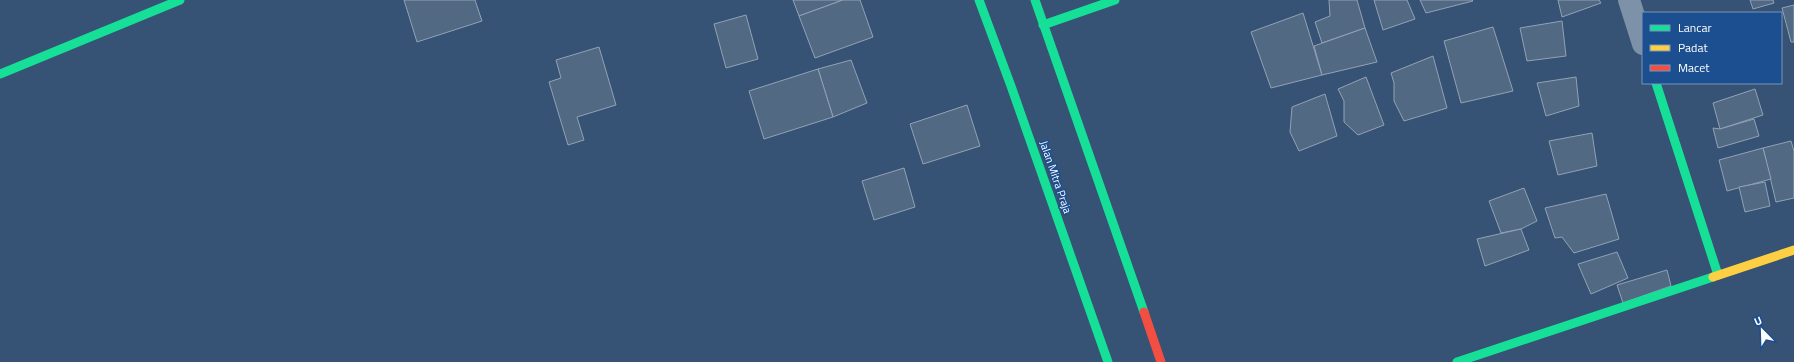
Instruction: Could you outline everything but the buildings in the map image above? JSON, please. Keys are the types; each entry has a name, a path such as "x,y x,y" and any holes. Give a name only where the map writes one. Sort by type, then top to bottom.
{"street":[{"path":"0,74 180,0"},
{"name":"Jalan Mitra Praja","path":"979,0 1014,94 1108,362"},
{"path":"1035,0 1161,362"},
{"path":"1043,25 1115,0"},
{"path":"1629,0 1642,41"},
{"path":"1656,84 1718,275"},
{"path":"1457,362 1794,250"}],"traffic: fast":[{"path":"0,74 180,0"},
{"path":"979,0 1011,86 1108,362"},
{"path":"1035,0 1144,312"},
{"path":"1043,25 1115,0"},
{"path":"1656,84 1718,275"},
{"path":"1457,362 1713,277"}],"traffic: slow":[{"path":"1713,277 1794,250"}],"traffic: jam":[{"path":"1144,312 1161,362"}]}
